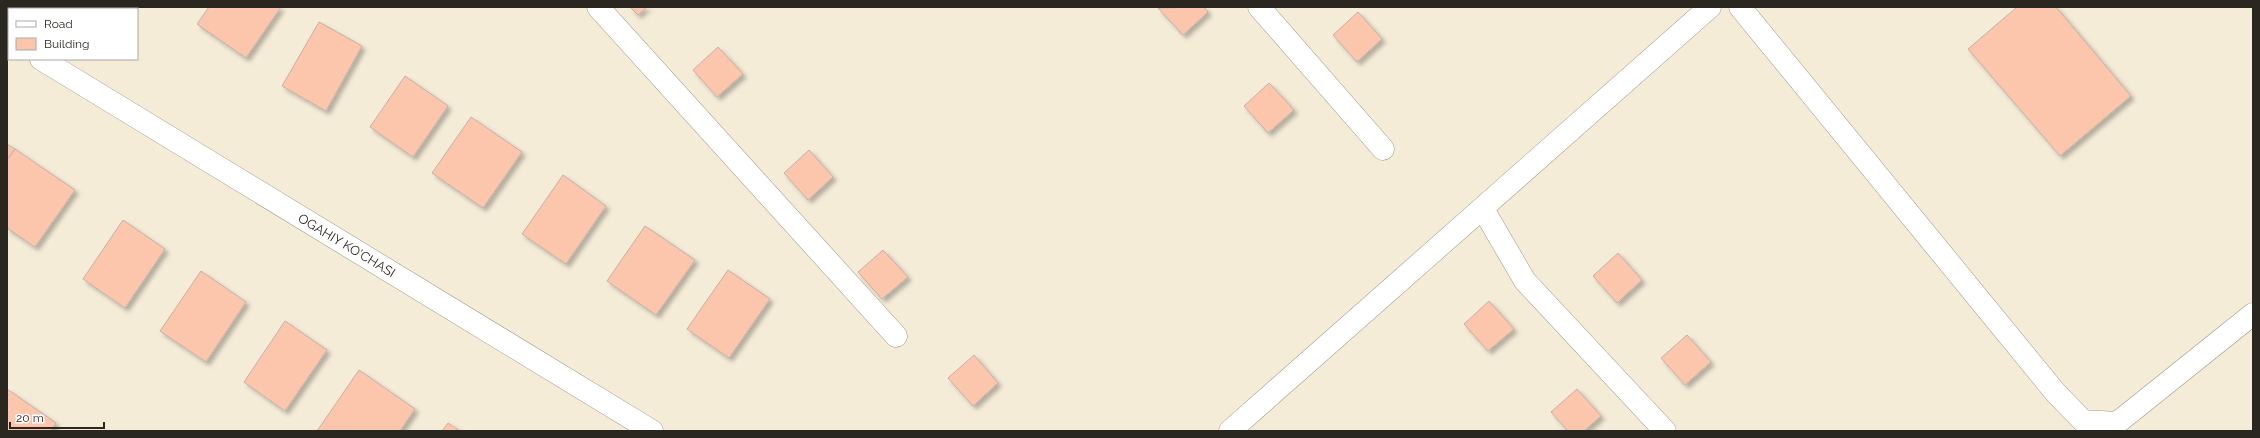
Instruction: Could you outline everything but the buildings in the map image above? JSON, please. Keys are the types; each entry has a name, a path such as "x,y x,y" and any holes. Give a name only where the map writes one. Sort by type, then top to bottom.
{"street":[{"path":"598,7 896,336"},
{"path":"1259,7 1383,149"},
{"path":"1230,431 1484,209 1710,7"},
{"path":"1740,7 2045,380 2087,426 2117,423 2253,314"},
{"name":"OGAHIY KO'CHASI","path":"43,60 652,431"},
{"path":"1484,209 1525,281 1665,431"}]}
